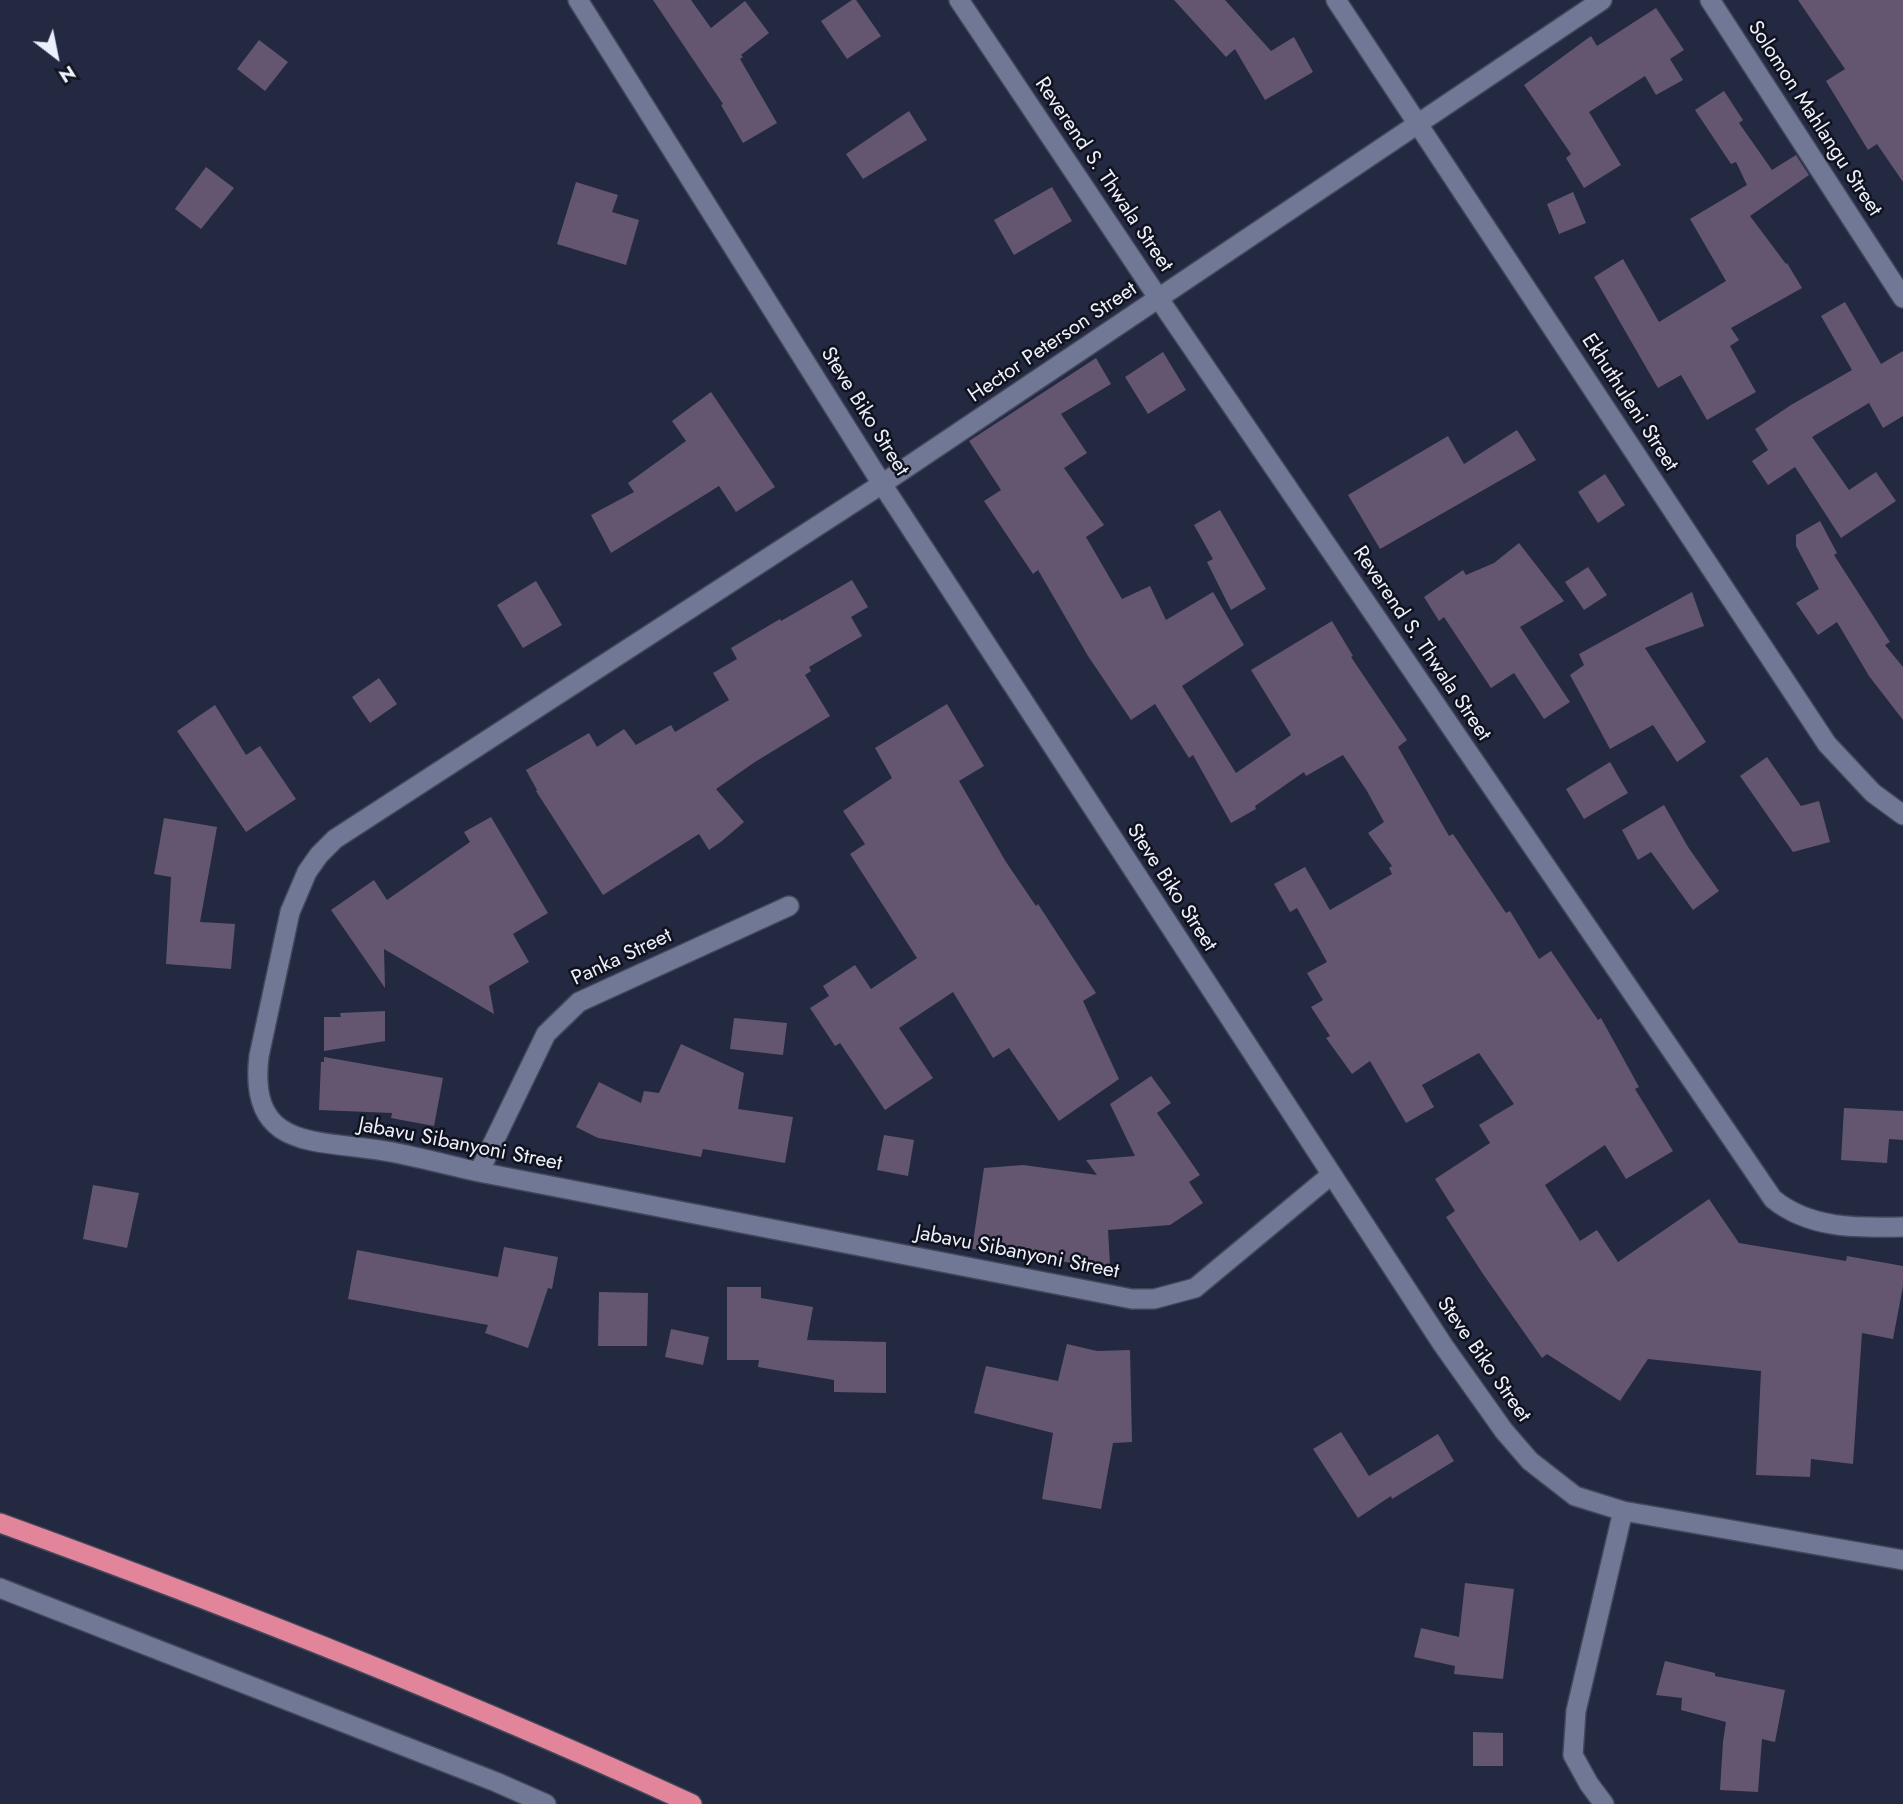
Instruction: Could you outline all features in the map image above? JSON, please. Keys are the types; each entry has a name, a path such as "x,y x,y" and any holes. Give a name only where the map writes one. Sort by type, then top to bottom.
{"highway":[{"path":"0,1523 136,1572 429,1690 692,1804"}],"street":[{"name":"Steve Biko Street","path":"578,0 882,484 1331,1175 1443,1345 1504,1431 1530,1461 1574,1496 1623,1511 1903,1560"},
{"name":"Reverend S. Thwala Street","path":"959,0 1159,299 1773,1199 1787,1210 1807,1219 1835,1225 1903,1227"},
{"name":"Ekhuthuleni Street","path":"1336,0 1827,744 1873,793 1903,815"},
{"name":"Hector Peterson Street","path":"700,603 1159,299 1602,0"},
{"name":"Solomon Mahlangu Street","path":"1710,0 1903,298"},
{"name":"Jabavu Sibanyoni Street","path":"700,603 335,839 319,855 307,872 290,912 256,1078 258,1098 269,1117 288,1135 313,1142 382,1151 1132,1299 1154,1299 1195,1288 1331,1175"},
{"name":"Panka Street","path":"479,1172 546,1034 579,1002 789,906"},
{"path":"1604,1804 1588,1784 1573,1755 1576,1711 1623,1511"},
{"path":"0,1588 546,1804"}],"building":[{"path":"653,0 691,0 711,28 745,1 769,33 741,55 743,57 740,59 777,123 743,143 721,105 723,104"},
{"path":"856,0 881,36 847,59 821,21"},
{"path":"1174,0 1225,0 1271,51 1294,37 1313,72 1265,100 1235,49 1226,57"},
{"path":"1798,0 1903,0 1903,182 1877,144 1868,150 1826,81 1845,69"},
{"path":"1656,8 1684,50 1670,59 1683,80 1656,95 1645,76 1589,112 1621,165 1584,188 1566,158 1571,154 1524,85 1591,36 1597,46"},
{"path":"259,40 288,62 265,91 237,69"},
{"path":"1724,91 1743,120 1739,123 1772,170 1796,155 1809,175 1750,216 1787,263 1802,288 1731,328 1739,340 1730,346 1756,392 1707,420 1681,375 1658,388 1594,277 1623,259 1659,322 1726,281 1690,219 1747,185 1736,162 1731,164 1695,110"},
{"path":"909,111 927,140 863,179 846,154"},
{"path":"206,167 234,188 201,229 175,209"},
{"path":"576,182 618,195 612,212 639,220 626,265 557,244"},
{"path":"1052,187 1072,221 1014,255 994,220"},
{"path":"1573,192 1586,223 1559,234 1547,204"},
{"path":"1845,302 1881,364 1903,351 1903,416 1883,428 1869,403 1812,437 1849,490 1876,472 1896,501 1841,538 1795,467 1768,485 1752,461 1768,450 1755,429 1852,370 1821,316"},
{"path":"1163,352 1186,390 1148,414 1125,377"},
{"path":"1096,358 1111,384 1061,414 1087,453 1064,468 1104,525 1086,537 1122,599 1150,586 1166,620 1213,592 1244,645 1182,686 1236,773 1291,735 1251,670 1332,621 1353,656 1351,657 1407,740 1398,747 1449,836 1453,834 1506,913 1510,911 1539,959 1551,951 1598,1020 1601,1018 1639,1087 1635,1089 1673,1151 1626,1179 1605,1145 1545,1185 1580,1241 1597,1230 1618,1262 1709,1199 1739,1243 1846,1261 1847,1256 1903,1266 1903,1286 1893,1339 1862,1333 1853,1464 1811,1459 1810,1477 1756,1475 1761,1371 1648,1359 1620,1401 1547,1354 1542,1358 1483,1274 1446,1217 1455,1211 1435,1179 1490,1143 1479,1125 1514,1104 1479,1053 1422,1085 1434,1107 1406,1123 1370,1061 1352,1074 1326,1038 1330,1036 1311,1007 1323,1000 1307,973 1327,962 1297,908 1290,912 1274,884 1305,867 1330,910 1392,874 1389,868 1392,866 1368,833 1384,822 1367,791 1343,755 1306,776 1304,772 1255,806 1256,809 1231,823 1193,755 1189,758 1155,704 1131,720 1088,656 1038,570 1033,574 984,501 1001,490 969,441"},
{"path":"711,392 775,487 736,512 719,486 611,553 591,515 634,492 628,483 686,441 672,421"},
{"path":"1517,430 1536,460 1380,549 1348,495 1448,436 1464,464"},
{"path":"1605,474 1625,505 1598,523 1578,492"},
{"path":"1220,510 1266,589 1231,610 1207,562 1213,559 1194,525"},
{"path":"1820,521 1837,553 1834,555 1890,642 1885,645 1903,667 1903,720 1869,676 1837,622 1818,635 1796,603 1819,589 1796,546 1796,535"},
{"path":"1519,543 1564,601 1520,627 1570,702 1544,719 1514,673 1491,688 1444,617 1439,621 1424,597 1463,570 1466,575 1494,563"},
{"path":"1588,567 1607,595 1584,610 1565,582"},
{"path":"852,580 868,607 851,617 862,636 809,667 811,671 805,675 830,716 716,789 744,822 722,841 709,850 699,834 603,895 536,791 526,770 589,733 597,747 624,729 636,745 671,725 675,732 729,700 713,673 737,659 731,648"},
{"path":"536,581 562,625 523,648 497,605"},
{"path":"1692,592 1704,626 1645,648 1706,742 1677,762 1653,725 1610,749 1570,675 1584,665 1579,654"},
{"path":"379,678 397,704 370,723 352,697"},
{"path":"947,704 984,766 959,781 1006,862 1036,906 1038,904 1096,993 1083,1001 1119,1079 1059,1121 1009,1048 993,1058 953,992 899,1028 933,1078 885,1110 840,1043 835,1046 810,1008 829,996 823,986 855,965 871,989 917,958 850,854 865,844 843,811 892,778 875,748"},
{"path":"215,705 246,755 260,746 296,799 246,832 177,731"},
{"path":"1767,757 1801,806 1819,801 1830,842 1793,852 1740,776"},
{"path":"1610,762 1628,793 1584,819 1566,789"},
{"path":"1664,805 1688,847 1719,891 1693,910 1651,852 1638,860 1622,830"},
{"path":"491,817 548,913 513,934 529,962 489,986 494,1014 384,949 385,988 331,910 374,880 387,900 470,842 464,832"},
{"path":"164,818 217,827 200,922 235,924 231,969 166,964 171,877 154,874"},
{"path":"385,1011 385,1041 324,1051 324,1017 341,1017 340,1013"},
{"path":"734,1018 787,1023 783,1055 730,1049"},
{"path":"681,1044 744,1073 738,1109 793,1117 785,1163 703,1149 701,1157 598,1138 576,1127 599,1082 641,1103 644,1091 659,1093"},
{"path":"324,1057 443,1078 434,1126 391,1118 392,1113 319,1110 321,1062 324,1062"},
{"path":"1151,1076 1171,1103 1157,1113 1200,1175 1189,1182 1203,1203 1170,1225 1108,1230 1110,1265 1073,1268 1073,1263 972,1249 984,1168 1023,1165 1097,1175 1086,1160 1135,1156 1110,1104"},
{"path":"1844,1108 1903,1111 1903,1140 1889,1139 1887,1163 1841,1160"},
{"path":"884,1135 914,1140 908,1176 877,1170"},
{"path":"93,1185 139,1193 127,1248 83,1239"},
{"path":"504,1247 558,1257 552,1289 548,1288 528,1348 485,1333 488,1325 348,1299 357,1250 498,1277"},
{"path":"727,1287 761,1287 761,1298 813,1307 807,1340 886,1342 886,1393 834,1392 834,1380 758,1367 759,1360 727,1360"},
{"path":"599,1292 648,1293 647,1346 598,1346"},
{"path":"671,1329 709,1337 703,1365 665,1357"},
{"path":"1067,1344 1097,1351 1130,1350 1132,1442 1113,1443 1101,1509 1042,1499 1053,1433 974,1413 986,1366 1058,1381"},
{"path":"1341,1432 1369,1476 1438,1434 1454,1461 1358,1518 1313,1449"},
{"path":"1465,1583 1514,1589 1503,1679 1454,1674 1455,1666 1414,1657 1421,1628 1459,1637"},
{"path":"1665,1661 1715,1673 1715,1676 1785,1690 1775,1742 1762,1739 1758,1792 1720,1790 1726,1722 1681,1710 1682,1698 1656,1695"},
{"path":"1473,1732 1503,1733 1503,1766 1473,1766"}]}
